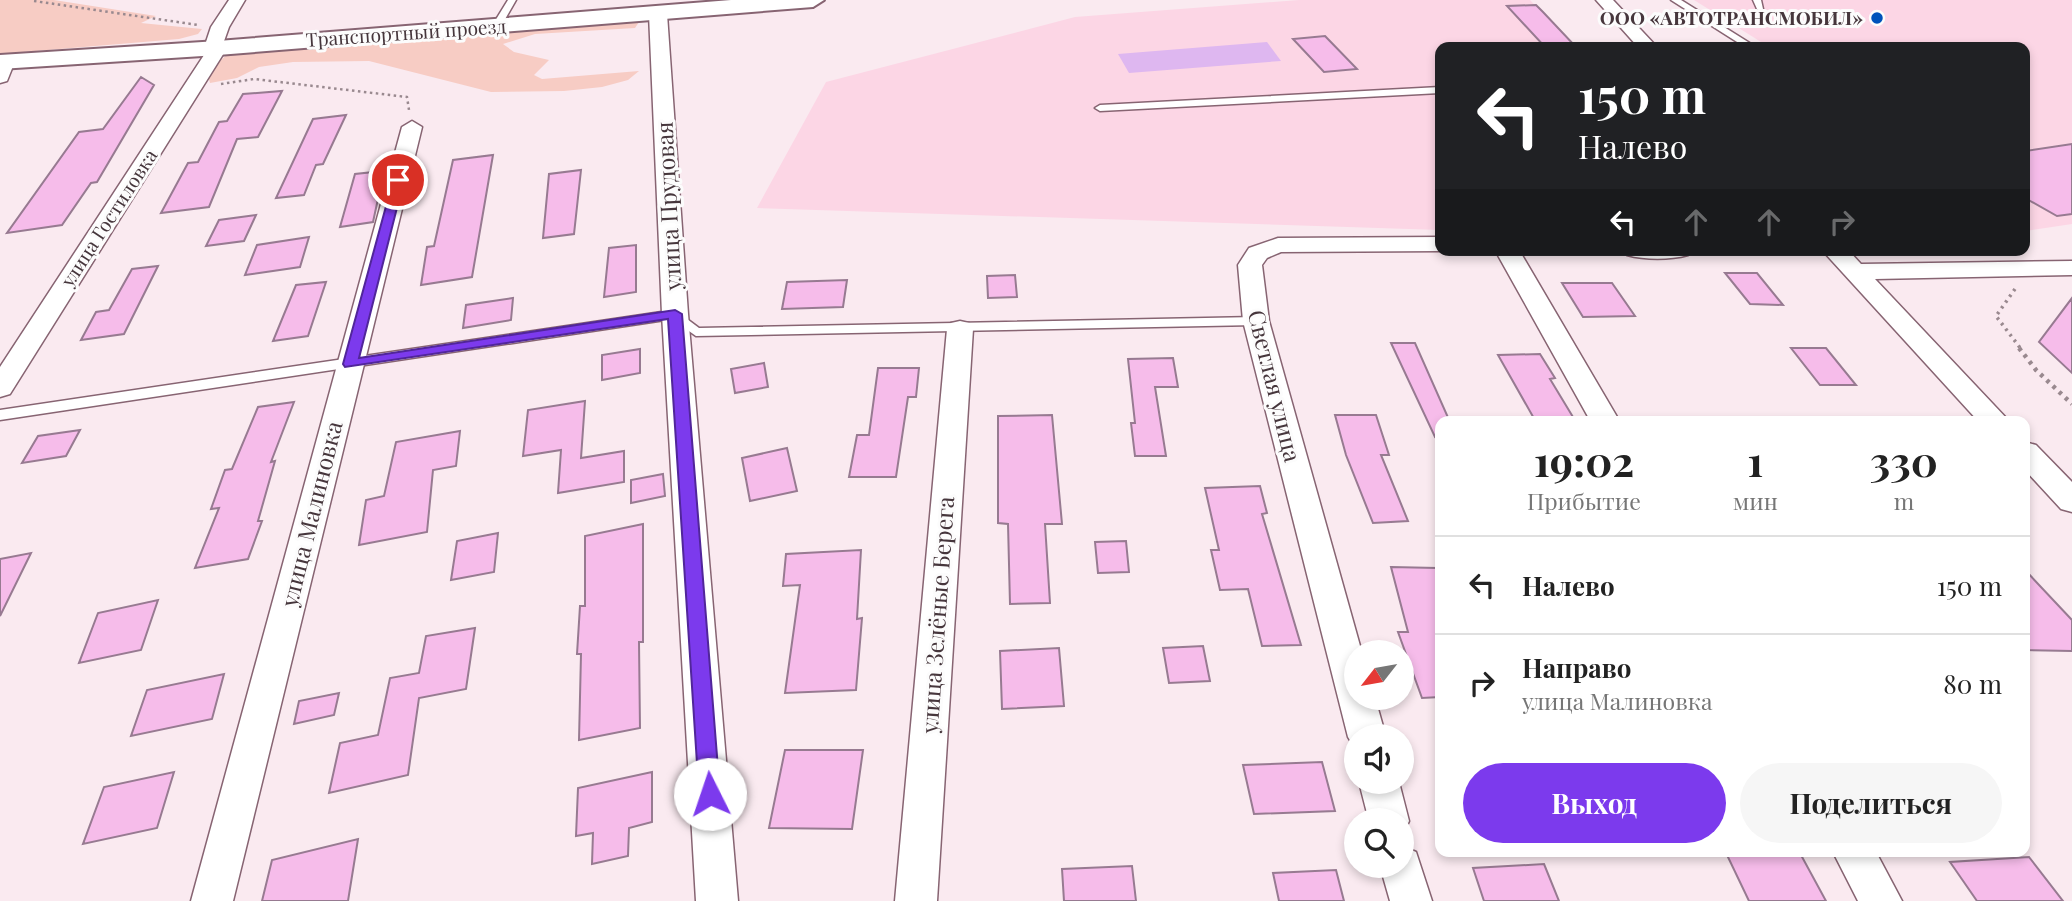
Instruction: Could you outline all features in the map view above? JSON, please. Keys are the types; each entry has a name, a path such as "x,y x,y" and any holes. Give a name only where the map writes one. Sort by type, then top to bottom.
{"main road":[{"name":"Транспортный проезд","path":"2,67 217,41 497,26 657,14 757,2 813,0"}],"street":[{"name":"улица Гостиловка","path":"0,388 192,88 237,0"},
{"path":"1604,0 1643,42"},
{"name":"улица Прудовая","path":"657,14 675,314 717,901"},
{"name":"улица Малиновка","path":"212,901 412,127"},
{"name":"Светлая улица","path":"1344,653 1255,321 1250,265 1258,253 1278,245 1435,244"},
{"path":"1510,256 1603,416"},
{"path":"1839,256 1991,416"},
{"path":"1854,272 2072,268"},
{"name":"улица Зелёные Берега","path":"916,901 960,329"},
{"path":"2030,457 2072,501"},
{"path":"1856,857 1881,901"},
{"path":"1405,878 1411,901"}],"lane":[{"path":"497,26 512,0"},
{"path":"1675,0 1743,42"},
{"path":"1100,108 1435,90"},
{"path":"0,415 675,314 696,332 960,329 1255,321"}],"path":[{"path":"34,1 217,41"},
{"path":"192,88 254,79 407,97 412,127"},
{"path":"2018,283 1996,316 2036,370 2072,404"}],"shaded area":[{"path":"0,0 54,0 156,16 141,23 202,29 198,34 179,39 0,54"},
{"path":"1299,0 1530,0 1571,42 1435,42 1435,230 757,208 826,82 1075,17"},
{"name":"ООО «АВТОТРАНСМОБИЛ»","path":"1694,0 2072,0 2072,224 2030,230 2030,42 1761,42"},
{"path":"641,19 635,28 535,34 503,44 514,52 549,60 534,75 542,79 639,71 628,80 602,87 564,91 491,92 369,61 293,62 259,67 237,78 210,83 207,72 229,53 332,47 338,43"},
{"path":"1267,42 1281,61 1129,73 1118,54"}],"building":[{"path":"1536,5 1571,42 1540,42 1507,6"},
{"path":"1325,36 1357,69 1324,72 1293,39"},
{"path":"141,77 154,85 97,182 91,183 62,225 7,233 79,132 103,129"},
{"path":"282,91 258,137 237,139 209,207 161,213 188,163 198,162 219,122 227,121 243,94"},
{"path":"346,115 323,164 316,165 304,195 276,198 313,119"},
{"path":"2072,144 2072,214 2057,216 2030,201 2030,150"},
{"path":"493,155 472,277 421,285 427,247 434,246 453,160"},
{"path":"581,170 574,234 543,238 549,174"},
{"path":"384,171 373,222 340,227 355,174"},
{"path":"256,215 244,241 206,246 219,220"},
{"path":"309,237 300,267 245,275 257,245"},
{"path":"636,245 636,292 604,297 609,248"},
{"path":"158,266 124,334 81,340 96,312 109,310 132,269"},
{"path":"1725,273 1757,273 1783,305 1750,304"},
{"path":"1015,275 1017,297 988,298 987,276"},
{"path":"847,280 843,307 782,309 787,282"},
{"path":"326,282 308,336 273,341 296,285"},
{"path":"1562,283 1612,283 1635,316 1583,317"},
{"path":"513,298 511,320 463,328 466,305"},
{"path":"2072,298 2072,373 2039,342"},
{"path":"1391,343 1415,343 1447,416 1435,416 1435,437"},
{"path":"1791,348 1826,348 1856,385 1820,385"},
{"path":"640,349 640,373 602,380 602,355"},
{"path":"1540,354 1555,378 1550,379 1572,416 1533,416 1498,355"},
{"path":"1173,358 1178,387 1155,387 1166,456 1135,456 1131,423 1135,423 1128,359"},
{"path":"764,363 768,387 735,393 731,369"},
{"path":"878,368 919,368 916,397 908,397 896,477 849,477 857,435 869,435"},
{"path":"585,401 581,458 624,451 624,482 558,493 561,450 523,456 528,410"},
{"path":"294,402 271,462 275,461 258,521 262,521 248,559 195,568 219,508 211,509 225,470 232,469 258,407"},
{"path":"1052,415 1062,524 1045,524 1050,603 1010,604 1008,524 998,523 998,416"},
{"path":"1335,415 1376,415 1389,455 1381,455 1408,521 1373,523 1346,455"},
{"path":"80,430 66,456 22,463 38,436"},
{"path":"460,431 456,466 433,470 427,532 359,545 366,500 384,496 396,442"},
{"path":"787,448 797,491 750,501 742,458"},
{"path":"663,474 665,496 631,503 631,480"},
{"path":"1260,486 1267,513 1262,514 1301,645 1262,646 1248,589 1220,590 1211,550 1219,550 1205,488"},
{"path":"643,524 643,642 639,642 640,728 579,740 581,654 577,654 580,606 585,606 585,536"},
{"path":"498,533 494,572 451,580 457,541"},
{"path":"1126,541 1129,572 1098,573 1095,542"},
{"path":"861,550 857,619 862,618 856,690 785,693 800,585 783,586 786,554"},
{"path":"31,553 0,616 0,559"},
{"path":"1391,567 1435,568 1435,697 1422,698 1414,676 1414,640 1401,640 1398,632 1408,632"},
{"path":"2030,575 2072,620 2072,651 2030,650"},
{"path":"158,600 141,650 79,663 98,613"},
{"path":"475,628 466,689 419,698 408,775 329,793 340,743 378,735 390,678 419,673 426,636"},
{"path":"1203,646 1210,681 1169,683 1163,648"},
{"path":"1059,648 1064,706 1002,709 1000,651"},
{"path":"224,674 212,719 131,736 147,690"},
{"path":"339,693 334,715 294,724 299,701"},
{"path":"785,750 863,750 852,829 769,828"},
{"path":"1322,762 1335,811 1254,814 1243,765"},
{"path":"174,772 157,828 83,844 104,787"},
{"path":"652,772 652,822 629,828 628,856 592,864 593,833 576,836 578,788"},
{"path":"358,839 348,901 262,901 272,860"},
{"path":"1728,857 1802,857 1826,901 1749,901"},
{"path":"2029,857 2063,901 1977,901 1950,862"},
{"path":"1544,864 1559,901 1484,901 1473,868"},
{"path":"1132,866 1136,901 1064,901 1062,869"},
{"path":"1336,870 1344,901 1279,901 1273,873"}],"place":[{"name":"ООО «АВТОТРАНСМОБИЛ»","path":"1877,18"}],"route":[{"path":"398,180 351,364 675,314 710,794"}]}
